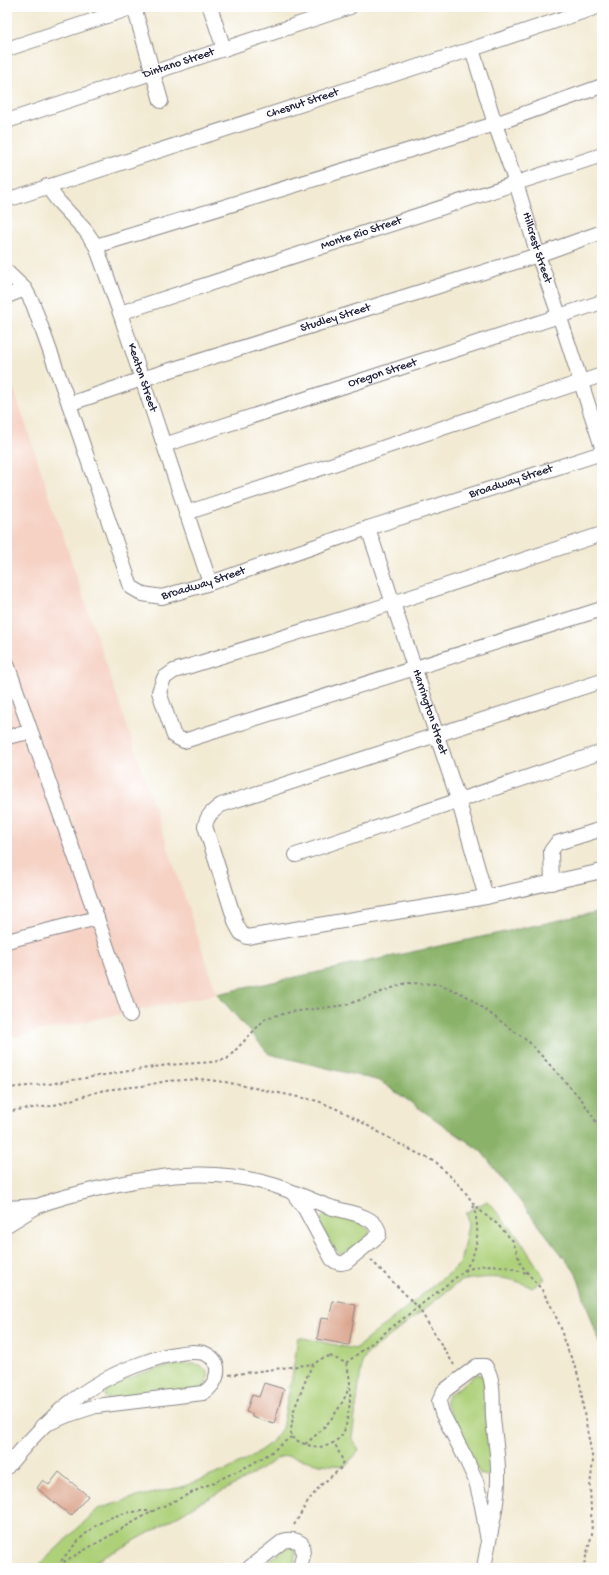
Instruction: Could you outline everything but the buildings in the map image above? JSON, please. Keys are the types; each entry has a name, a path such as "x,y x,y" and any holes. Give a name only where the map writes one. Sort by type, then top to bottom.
{"street":[{"path":"7,49 134,7 161,101"},
{"path":"210,7 224,49"},
{"name":"Dintano Street","path":"7,121 224,49 315,13 350,7"},
{"name":"Chesnut Street","path":"7,200 597,7"},
{"name":"Hillcrest Street","path":"472,49 495,124 516,183 538,255 602,447"},
{"path":"96,246 495,124 602,86"},
{"name":"Monte Rio Street","path":"120,313 602,155"},
{"name":"Keaton Street","path":"47,186 58,201 85,230 96,246 120,313 210,583"},
{"name":"Studley Street","path":"69,404 142,379 538,255 602,232"},
{"name":"Broadway Street","path":"7,272 25,289 33,304 69,404 131,587 143,594 162,597 210,583 368,528 602,453"},
{"path":"7,296 25,289"},
{"name":"Oregon Street","path":"164,445 602,302"},
{"path":"186,513 602,375"},
{"name":"Harrington Street","path":"368,528 458,799 486,897"},
{"path":"602,534 393,603 174,672 164,678 159,692 174,736 184,741 602,609"},
{"path":"7,664 30,732 98,918 130,1015"},
{"path":"602,681 221,804 210,813 206,820 205,826 236,924 241,932 247,937 486,897 602,871"},
{"path":"7,737 30,732"},
{"path":"296,855 458,799 602,752"},
{"path":"552,883 551,851 557,843 602,829"},
{"path":"7,941 98,918"},
{"path":"7,1225 38,1206 72,1195 127,1182 180,1174 239,1177 273,1185 369,1219 377,1225 379,1234 346,1262 340,1264 332,1259 305,1209 292,1192"},
{"path":"7,1208 38,1206"},
{"path":"7,1466 42,1426 88,1388 105,1378 128,1368 175,1354 205,1354 210,1357 215,1364 217,1378 209,1390 203,1393 96,1406 68,1415 42,1426"},
{"path":"484,1568 495,1504 498,1471 493,1423 492,1378 485,1366 481,1365 477,1366 444,1391 439,1402 442,1414 465,1456 476,1481 488,1541"},
{"path":"249,1568 283,1542 293,1539 302,1544 303,1555 300,1568"}],"path":[{"path":"7,1088 48,1084 167,1065 213,1062 227,1059 266,1018 291,1012 346,1005 406,983 439,984 464,995 529,1042 582,1100 602,1131"},
{"path":"463,1272 471,1261 476,1248 477,1218 473,1203"},
{"path":"371,1260 418,1307 454,1365"},
{"path":"346,1364 463,1272 474,1266 486,1265 513,1269 526,1273"},
{"path":"229,1375 314,1364 330,1356 346,1364 349,1372 350,1403 343,1434 327,1446 316,1447 305,1444 291,1437"},
{"path":"291,1437 290,1430 294,1410 314,1364"},
{"path":"305,1444 316,1436 333,1416 345,1399 350,1384"},
{"path":"53,1568 153,1511 250,1465 269,1454 291,1437"},
{"path":"294,1526 309,1500 321,1485 340,1469 342,1461 334,1442"},
{"path":"59,1564 75,1544 90,1529 111,1517 134,1510 153,1511"}],"shaded area":[{"path":"7,369 217,994 7,1038"}],"green space":[{"path":"602,911 602,1351 576,1273 481,1151 380,1081 269,1054 217,994"},
{"path":"487,1201 517,1235 545,1279 532,1288 515,1281 497,1278 479,1278 460,1281 367,1354 362,1363 352,1438 359,1451 345,1466 320,1464 289,1456 280,1457 238,1483 197,1504 156,1529 84,1568 36,1568 98,1509 136,1497 182,1487 229,1469 254,1455 269,1444 282,1428 298,1337 355,1349 460,1264 468,1225 466,1213"},
{"path":"327,1214 360,1222 369,1229 370,1234 344,1254 340,1255 329,1241 321,1224 322,1218"},
{"path":"194,1364 201,1365 208,1373 208,1379 203,1389 107,1399 105,1397 106,1390 109,1387 129,1378 161,1368"},
{"path":"477,1374 483,1376 484,1380 486,1422 491,1470 490,1474 487,1476 480,1474 446,1404 446,1399 449,1395"},
{"path":"291,1546 294,1547 296,1552 292,1568 260,1568 286,1548"}]}
